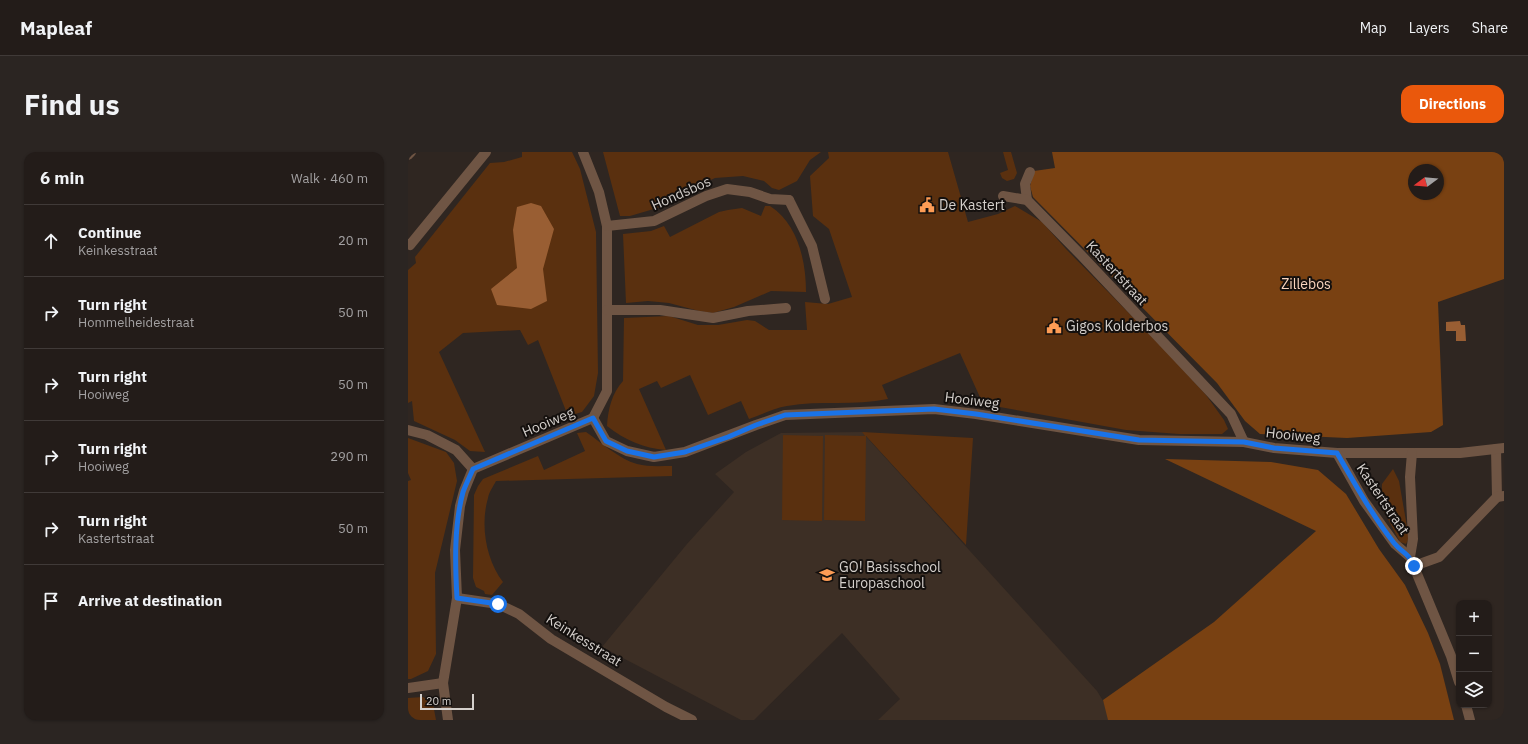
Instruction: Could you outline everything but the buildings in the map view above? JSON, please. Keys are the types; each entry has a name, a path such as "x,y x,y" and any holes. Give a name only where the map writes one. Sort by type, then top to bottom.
{"street":[{"path":"408,155 411,152"},
{"path":"408,244 410,246 486,152"},
{"path":"583,152 599,192 607,226 607,391 593,418"},
{"path":"1003,196 1027,200 1026,184 1030,172"},
{"name":"Hondsbos","path":"607,226 654,221 706,196 727,189 750,192 770,199 789,200 812,246 826,299"},
{"name":"Kastertstraat","path":"1027,200 1231,414 1244,442"},
{"path":"607,310 660,310 713,318 748,311 786,308"},
{"name":"Hooiweg","path":"473,469 593,418 606,441 627,451 654,457 685,452 785,415 934,409 976,414 1139,440 1244,442 1274,448 1337,453 1460,453 1500,448"},
{"path":"408,430 427,435 456,450 473,469 464,491 458,521 455,550 457,598 443,683 448,720"},
{"path":"1412,561 1439,557 1500,496 1500,448"},
{"name":"Kastertstraat","path":"1337,453 1364,501 1395,544 1412,561 1451,656 1456,672"},
{"name":"Kastertstraat","path":"1412,453 1410,477 1413,539 1412,561"},
{"name":"Keinkesstraat","path":"457,598 498,604 518,614 551,638 666,707 692,720"},
{"path":"408,688 443,683"},
{"path":"1467,708 1470,720"}],"shaded area":[{"path":"522,152 572,152 580,169 596,232 598,373 594,396 582,412 568,416 538,340 528,345 520,330 463,333 439,352 485,452 470,451 455,440 414,421 412,401 408,403 408,270 416,263 415,257 490,163 504,162 522,157"},
{"path":"603,152 821,152 810,160 797,181 779,190 772,188 764,181 743,176 715,178 689,190 664,206 630,216 620,216"},
{"path":"828,152 948,152 968,222 998,214 1015,206 1042,222 1066,249 1167,352 1206,395 1224,420 1228,429 1222,434 1179,434 1126,430 983,404 960,353 882,385 888,399 863,402 799,404 772,410 749,419 741,401 708,415 690,375 661,388 657,381 639,389 666,450 642,445 621,435 607,426 611,402 623,381 624,318 669,316 698,325 718,325 747,320 755,321 769,330 807,330 805,302 828,304 852,297 829,229 813,216 810,176 829,158"},
{"path":"1003,152 1011,152 1017,173 1014,179 1007,181 1002,178 1000,173 1008,170"},
{"path":"531,203 541,206 554,229 543,269 547,301 531,309 497,305 491,289 517,268 513,230 517,207"},
{"path":"765,206 770,206 780,214 794,233 802,256 806,280 806,292 771,291 734,307 713,313 669,303 648,301 626,303 623,234 651,231 664,226 670,237 719,212 742,208 761,216"},
{"path":"1460,321 1461,325 1465,325 1466,341 1456,341 1456,331 1446,331 1446,322"},
{"path":"586,432 617,455 630,462 645,466 672,466 672,476 496,481 488,498 485,531 486,542 492,563 503,582 492,595 485,594 484,591 476,587 473,578 474,495 478,486 483,479 538,456 544,470 585,451 577,433"},
{"name":"GO! Basisschool Europaschool","path":"862,432 1097,691 1115,720 878,720 900,699 842,633 754,720 741,720 602,647 687,544 734,492 715,474 746,452 781,433"},
{"path":"862,432 973,438 966,545 866,436 865,521 824,520 825,435 865,436"},
{"path":"783,435 823,436 822,521 782,520"},
{"path":"408,438 446,452 454,463 457,481 435,573 436,654 428,671 411,679 408,679 408,481 411,480 408,473"},
{"path":"1393,469 1399,481 1409,538 1406,544 1400,542 1381,506 1382,484"},
{"path":"423,697 433,704 436,720 408,720 408,698"}],"green space":[{"name":"Zillebos","path":"1052,152 1504,152 1504,279 1438,302 1443,425 1431,432 1347,438 1260,434 1245,421 1217,383 1033,197 1030,186 1034,171 1055,168"},
{"path":"1165,459 1271,462 1318,470 1346,494 1379,549 1405,585 1428,633 1440,664 1454,720 1108,720 1103,700 1214,622 1316,531"}],"place":[{"name":"De Kastert","path":"927,205"},
{"name":"Gigos Kolderbos","path":"1054,326"},
{"name":"GO! Basisschool Europaschool","path":"827,575"}],"route":[{"path":"498,604 457,598 455,550 460,506 473,469 593,418 606,441 627,451 654,457 685,452 785,415 934,409 976,414 1139,440 1244,442 1274,448 1337,453 1364,501 1395,544 1410,557 1414,566"}]}
